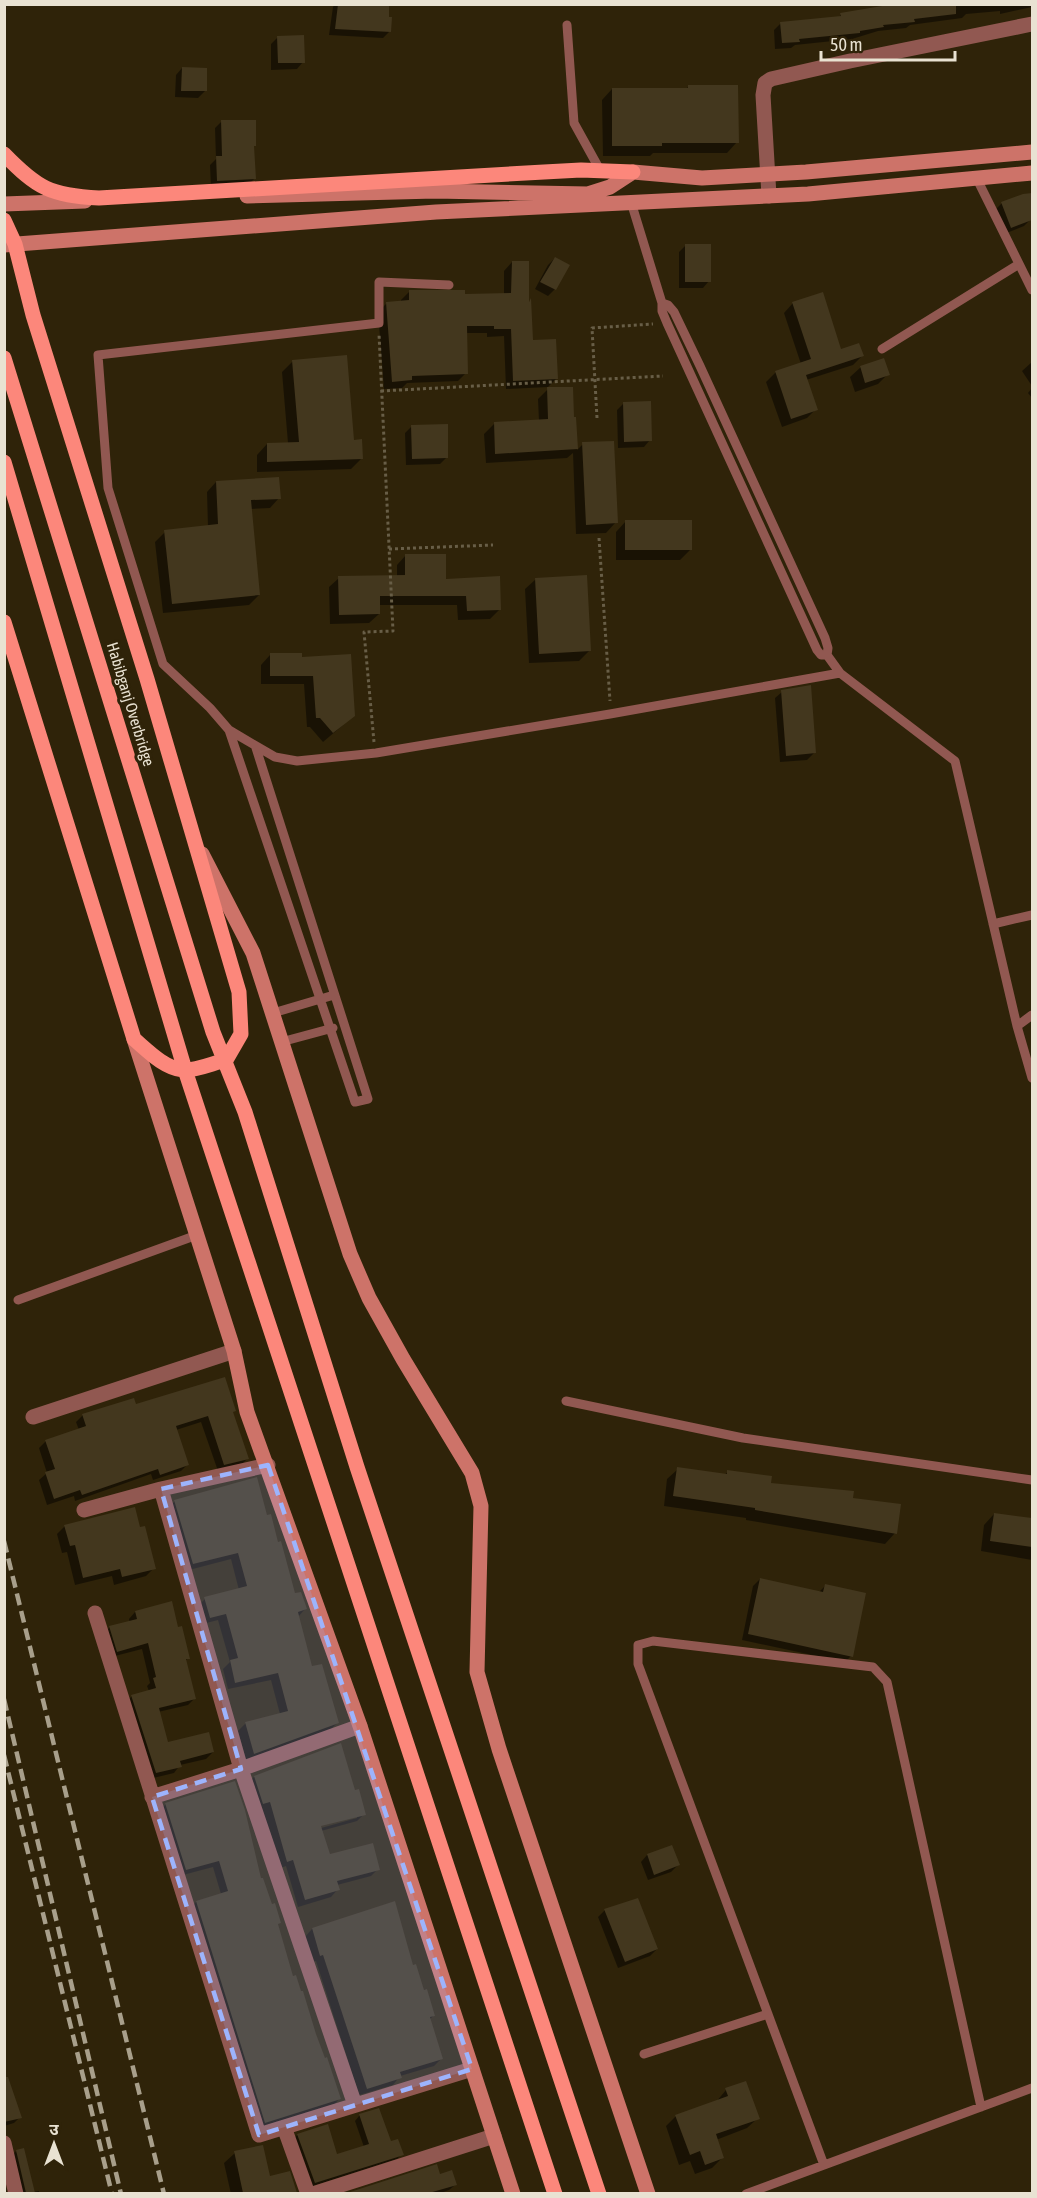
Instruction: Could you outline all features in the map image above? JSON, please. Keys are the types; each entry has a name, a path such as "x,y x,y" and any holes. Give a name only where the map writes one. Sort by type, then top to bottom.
{"main road":[{"path":"4,154 24,174 48,191 75,197 99,198 581,170 633,172"},
{"path":"4,220 147,679 239,992 241,1034 226,1060 185,1070 171,1067 155,1058 134,1039 4,621"},
{"name":"Habibganj Overbridge","path":"4,358 213,1032 245,1112 357,1467 599,2193"},
{"path":"4,462 185,1070 551,2193"}],"street":[{"path":"768,196 763,95 765,83 771,79 1032,24"},
{"path":"4,204 435,191 588,194 610,187 633,172 702,178 1032,152"},
{"path":"10,245 436,212 768,196 1032,173"},
{"path":"193,836 253,953 351,1254 369,1298 472,1473 481,1506 477,1672 503,1760 648,2193"},
{"path":"134,1039 234,1351 244,1402 360,1726 513,2193"},
{"path":"33,1417 234,1351"},
{"path":"84,1510 161,1489 268,1465"},
{"path":"161,1489 241,1769 355,2105"},
{"path":"94,1613 259,2135 472,2069"},
{"path":"153,1797 241,1769 360,1726"},
{"path":"284,2127 308,2193"},
{"path":"313,2193 494,2136"},
{"path":"4,2143 16,2193"}],"lane":[{"path":"567,25 574,123 600,170"},
{"path":"977,178 1032,290"},
{"path":"631,202 667,323 817,650 821,655 827,655"},
{"path":"882,350 1019,264"},
{"path":"449,285 379,282 379,323 98,355 108,488 163,664 210,708 229,730 256,748 275,757 297,761 375,753 840,673"},
{"path":"662,303 671,308 700,366 825,638 828,648 827,655 840,673 955,761 1017,1026 1032,1078"},
{"path":"229,730 355,1102 368,1099 256,748"},
{"path":"993,924 1032,915"},
{"path":"273,1013 334,995"},
{"path":"1017,1026 1032,1015"},
{"path":"281,1042 344,1025"},
{"path":"18,1300 197,1235"},
{"path":"566,1401 743,1438 1032,1480"},
{"path":"824,2165 638,1664 638,1645 653,1641 873,1667 887,1682 981,2107"},
{"path":"644,2054 768,2014"},
{"path":"746,2193 1032,2088"}],"path":[{"path":"375,753 364,632 393,631 379,323"},
{"path":"597,418 592,328 667,323"},
{"path":"381,391 663,376"},
{"path":"599,537 610,714"},
{"path":"388,549 493,545"}],"highlighted area":[{"path":"268,1465 472,2069 259,2135 152,1797 241,1769 161,1489"}],"building":[{"path":"338,4 389,4 389,17 392,17 391,32 335,29"},
{"path":"894,4 956,4 956,14 914,19 915,22 883,25 884,27 860,31 860,33 799,39 800,42 782,43 780,22 841,16 840,13"},
{"path":"304,35 305,63 278,63 277,36"},
{"path":"182,67 207,68 207,91 181,91"},
{"path":"688,85 738,85 739,143 662,143 662,146 612,146 612,88 688,88"},
{"path":"221,120 256,120 256,146 254,146 256,179 217,181 216,156 222,156"},
{"path":"1032,193 1032,220 1011,228 1001,202"},
{"path":"685,244 711,244 711,282 685,282"},
{"path":"555,257 570,265 556,290 540,282"},
{"path":"512,261 529,261 529,302 531,298 533,340 556,339 558,379 513,381 511,329 494,329 494,326 467,326 468,374 412,376 412,380 392,382 386,302 409,300 409,290 465,290 465,294 511,293"},
{"path":"823,292 841,349 859,343 864,356 806,375 818,410 791,419 775,371 811,359 792,302"},
{"path":"347,355 354,440 362,439 363,459 267,462 267,443 299,442 292,360"},
{"path":"884,358 890,375 865,383 860,366"},
{"path":"547,387 573,387 578,449 495,454 494,422 548,419"},
{"path":"651,401 652,441 624,442 623,402"},
{"path":"448,424 448,458 412,459 411,425"},
{"path":"614,441 618,523 586,525 582,442"},
{"path":"279,477 281,499 251,500 260,595 172,604 164,530 218,524 216,481"},
{"path":"625,520 692,520 692,550 625,550"},
{"path":"405,554 446,554 446,579 500,576 501,610 467,611 466,596 380,596 380,614 339,615 338,576 405,575"},
{"path":"587,575 591,651 539,654 535,578"},
{"path":"270,653 302,653 302,657 351,654 355,716 333,733 320,718 316,718 313,676 270,676"},
{"path":"811,685 816,753 786,756 781,690"},
{"path":"225,1377 236,1411 233,1412 249,1459 224,1465 208,1416 176,1426 189,1465 160,1475 158,1469 82,1495 80,1490 54,1499 45,1472 55,1469 45,1440 86,1426 82,1414 134,1398 136,1404"},
{"path":"677,1467 727,1474 727,1470 772,1476 771,1483 854,1491 853,1498 901,1504 897,1534 755,1510 755,1508 673,1496"},
{"path":"257,1477 267,1515 271,1514 278,1542 281,1541 295,1593 301,1592 307,1609 298,1612 312,1666 322,1664 339,1723 254,1754 245,1722 288,1711 278,1673 235,1683 230,1660 238,1658 226,1614 210,1618 204,1597 247,1586 238,1553 193,1564 174,1500"},
{"path":"135,1507 140,1527 145,1526 156,1569 122,1577 120,1569 83,1578 75,1545 70,1546 64,1525"},
{"path":"994,1513 1032,1518 1032,1547 990,1541"},
{"path":"760,1578 823,1592 825,1584 866,1593 853,1657 748,1634"},
{"path":"172,1601 178,1627 182,1626 190,1659 186,1659 196,1699 159,1708 168,1742 209,1732 214,1752 180,1761 182,1767 156,1773 131,1695 156,1688 153,1678 156,1677 148,1643 117,1652 109,1626 137,1619 135,1611"},
{"path":"341,1743 355,1790 359,1789 366,1815 321,1826 330,1854 373,1843 380,1870 337,1881 340,1890 305,1900 293,1860 287,1862 270,1802 263,1804 254,1776"},
{"path":"235,1781 245,1810 261,1878 263,1878 272,1904 275,1903 281,1923 278,1924 293,1976 296,1975 301,1991 303,1991 316,2034 325,2058 327,2057 341,2099 265,2123 196,1901 228,1891 219,1861 186,1870 165,1803"},
{"path":"672,1845 680,1865 654,1875 647,1854"},
{"path":"638,1898 658,1949 625,1962 604,1909"},
{"path":"395,1901 413,1965 416,1964 424,1990 427,1989 435,2016 430,2017 443,2059 400,2072 402,2078 367,2089 312,1928"},
{"path":"4,2077 8,2077 22,2118 4,2122"},
{"path":"746,2081 760,2119 716,2134 724,2158 705,2165 700,2151 690,2155 675,2115 728,2096 725,2088"},
{"path":"379,2108 391,2141 398,2139 404,2155 315,2183 297,2134 328,2124 337,2154 369,2144 359,2114"},
{"path":"263,2145 270,2176 290,2171 297,2193 243,2193 234,2151"},
{"path":"24,2148 35,2193 26,2193 16,2150"},
{"path":"437,2164 440,2174 452,2170 457,2185 429,2193 347,2193"}],"railway":[{"path":"4,1541 164,2194"},
{"path":"4,1699 121,2194"},
{"path":"4,1755 112,2194"}]}
